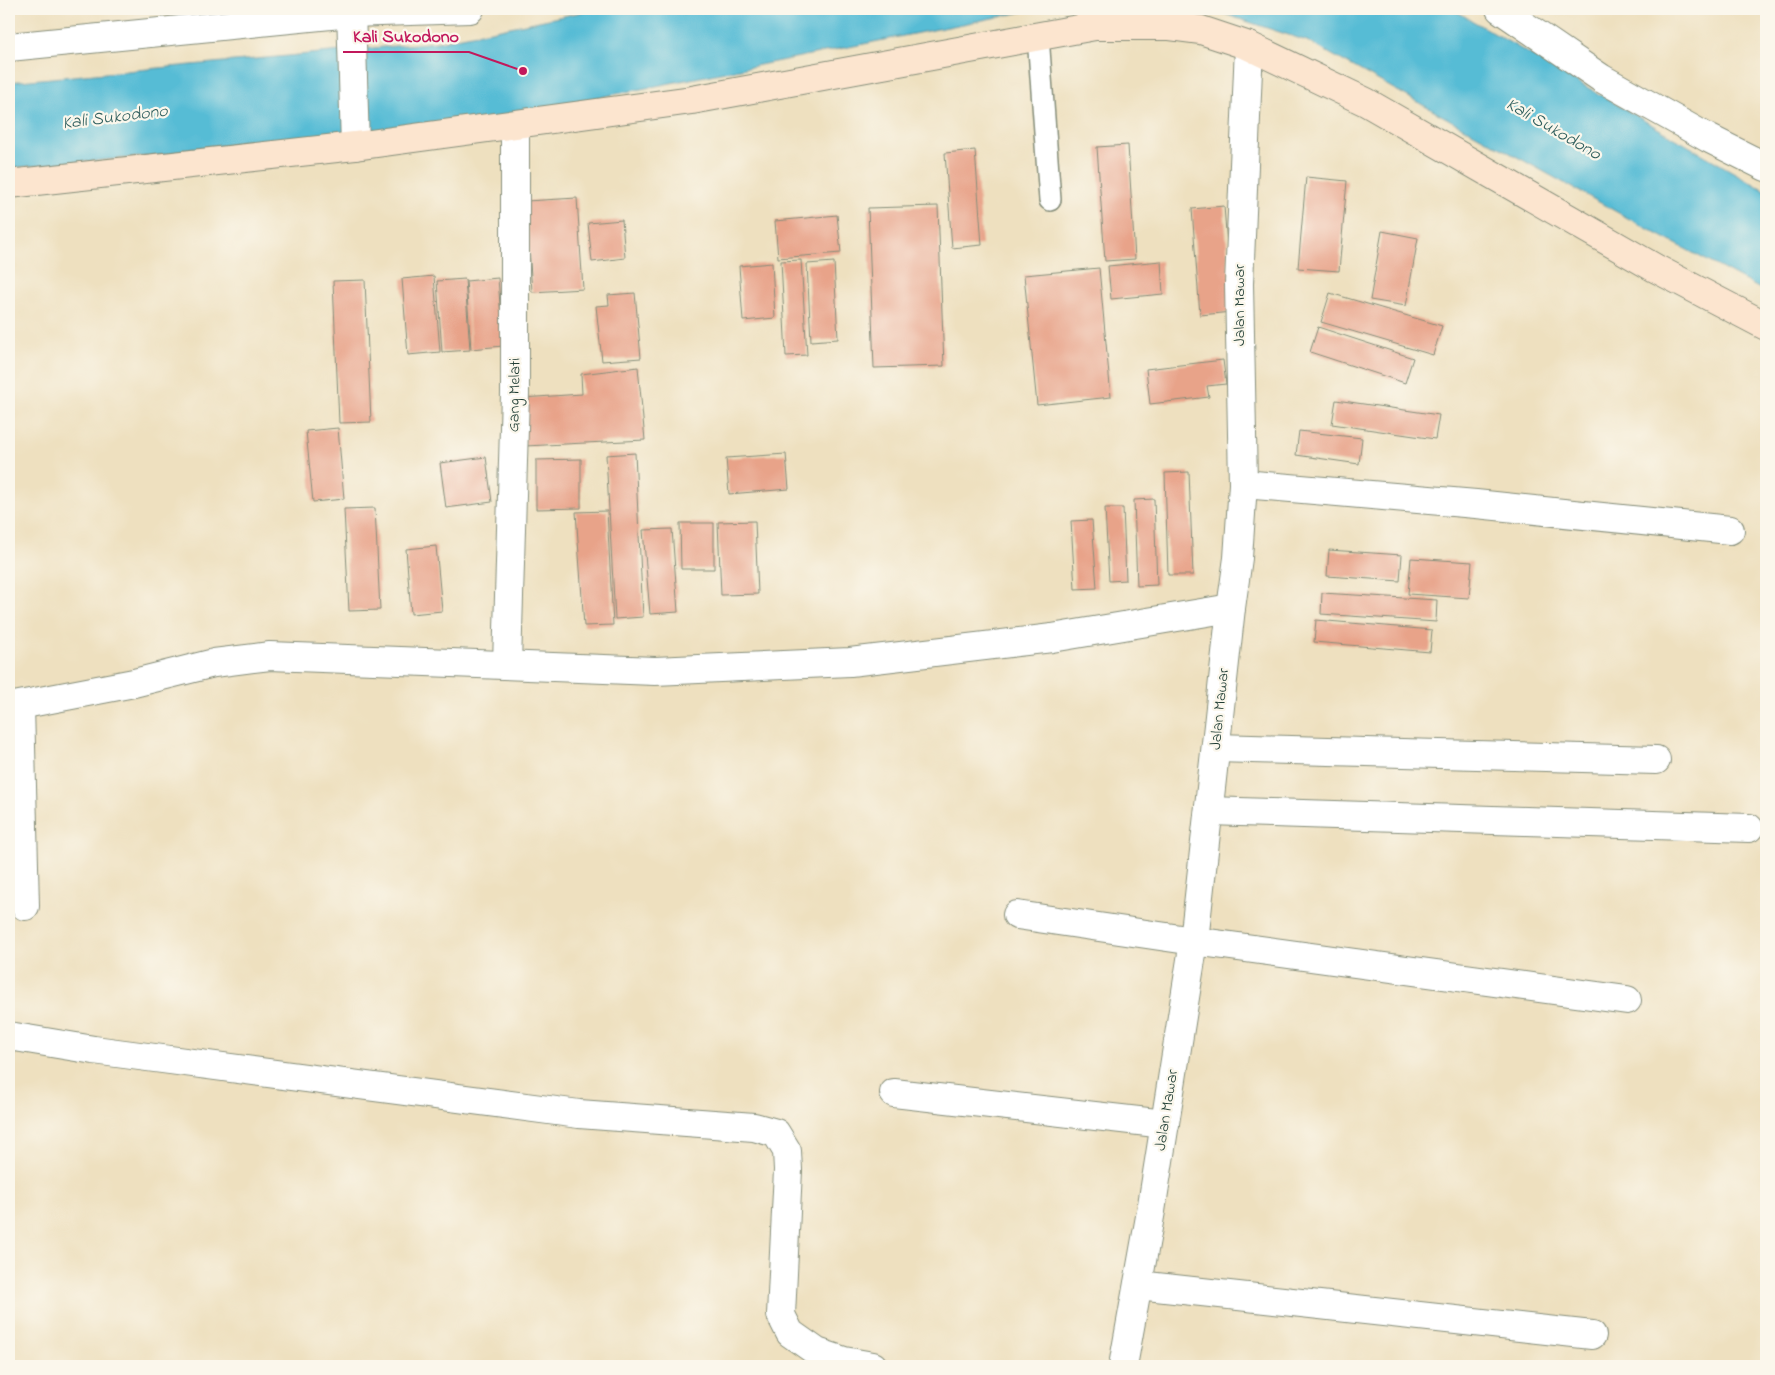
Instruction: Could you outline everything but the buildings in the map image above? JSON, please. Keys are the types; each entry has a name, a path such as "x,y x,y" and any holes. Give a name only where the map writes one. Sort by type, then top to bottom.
{"main road":[{"path":"9,184 355,142 516,125 692,100 1095,26 1170,26 1201,30 1249,46 1366,102 1655,268 1766,326"}],"street":[{"path":"9,47 470,9"},
{"path":"1500,9 1601,78 1708,138 1766,167"},
{"path":"351,20 355,142"},
{"name":"Jalan Mawar","path":"1122,1366 1138,1285 1194,941 1238,558 1243,484 1239,284 1249,46"},
{"name":"Gang Melati","path":"508,664 515,394 516,125"},
{"path":"1243,484 1476,504 1730,530"},
{"path":"25,906 14,706 134,683 214,663 270,656 655,671 850,662 1052,638 1231,608"},
{"path":"1216,748 1656,760"},
{"path":"1209,811 1749,828"},
{"path":"1016,915 1627,1000"},
{"path":"9,1036 114,1052 569,1112 754,1127 776,1133 787,1150 788,1170 781,1315 790,1333 817,1352 873,1366"},
{"path":"894,1093 1165,1124"},
{"path":"1138,1285 1592,1335"}],"lane":[{"path":"1038,36 1050,200"}],"water":[{"path":"597,9 1037,9 423,133 9,168 9,82 438,42"},
{"path":"1209,9 1452,9 1766,191 1766,292 1307,41"}],"place":[{"name":"Kali Sukodono","path":"523,71"}]}
